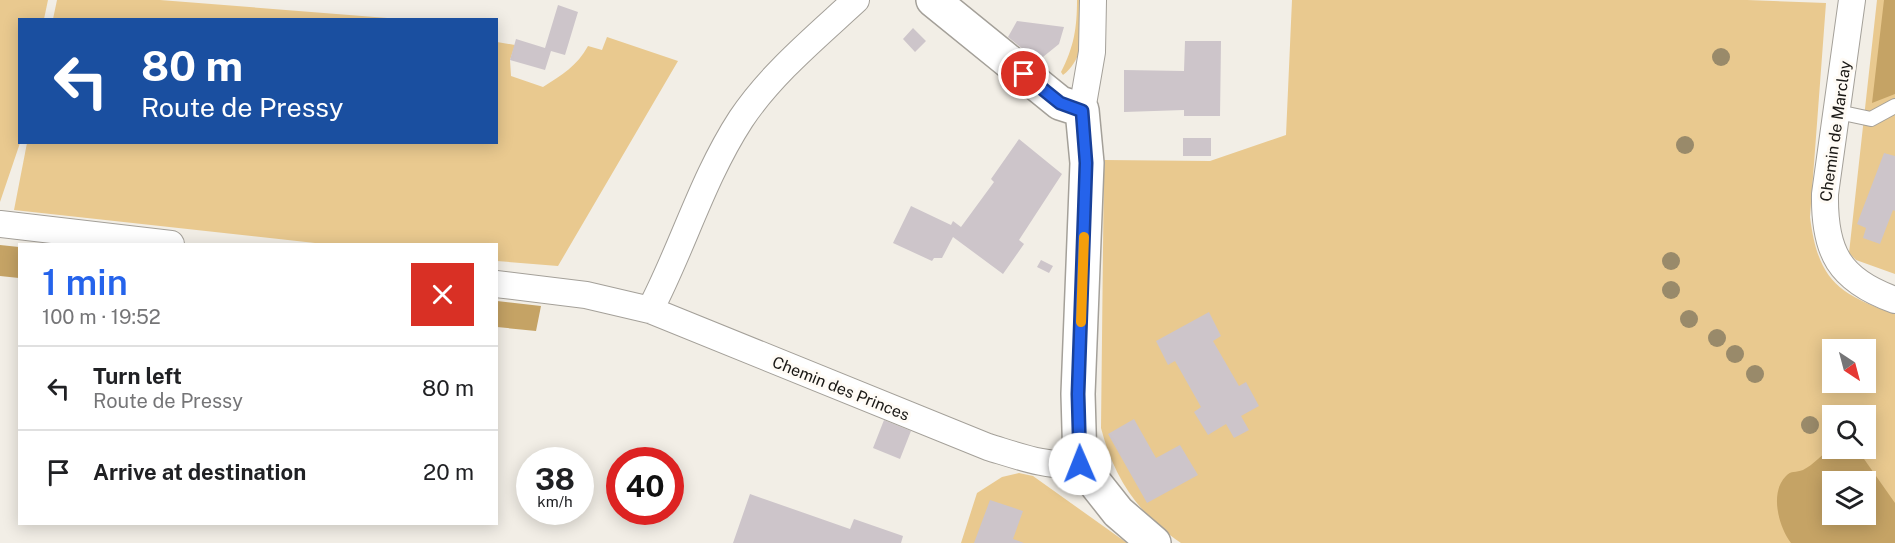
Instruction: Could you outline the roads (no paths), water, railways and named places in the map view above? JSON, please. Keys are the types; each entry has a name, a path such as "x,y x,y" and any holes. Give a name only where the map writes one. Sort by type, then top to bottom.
{"street":[{"path":"650,310 671,270 707,180 741,118 769,83 856,0"},
{"path":"933,0 1060,103 1082,111"},
{"path":"1093,0 1092,52 1082,111 1086,163 1078,394 1080,464 1118,512 1154,543"},
{"name":"Chemin de Marclay","path":"1852,0 1825,194 1827,238 1836,260 1845,272 1875,293 1895,300"},
{"path":"0,224 162,243"},
{"name":"Chemin des Princes","path":"498,284 586,295 650,310 988,447 1041,462 1080,464"}],"lane":[{"path":"1838,112 1871,119 1895,106"}]}
